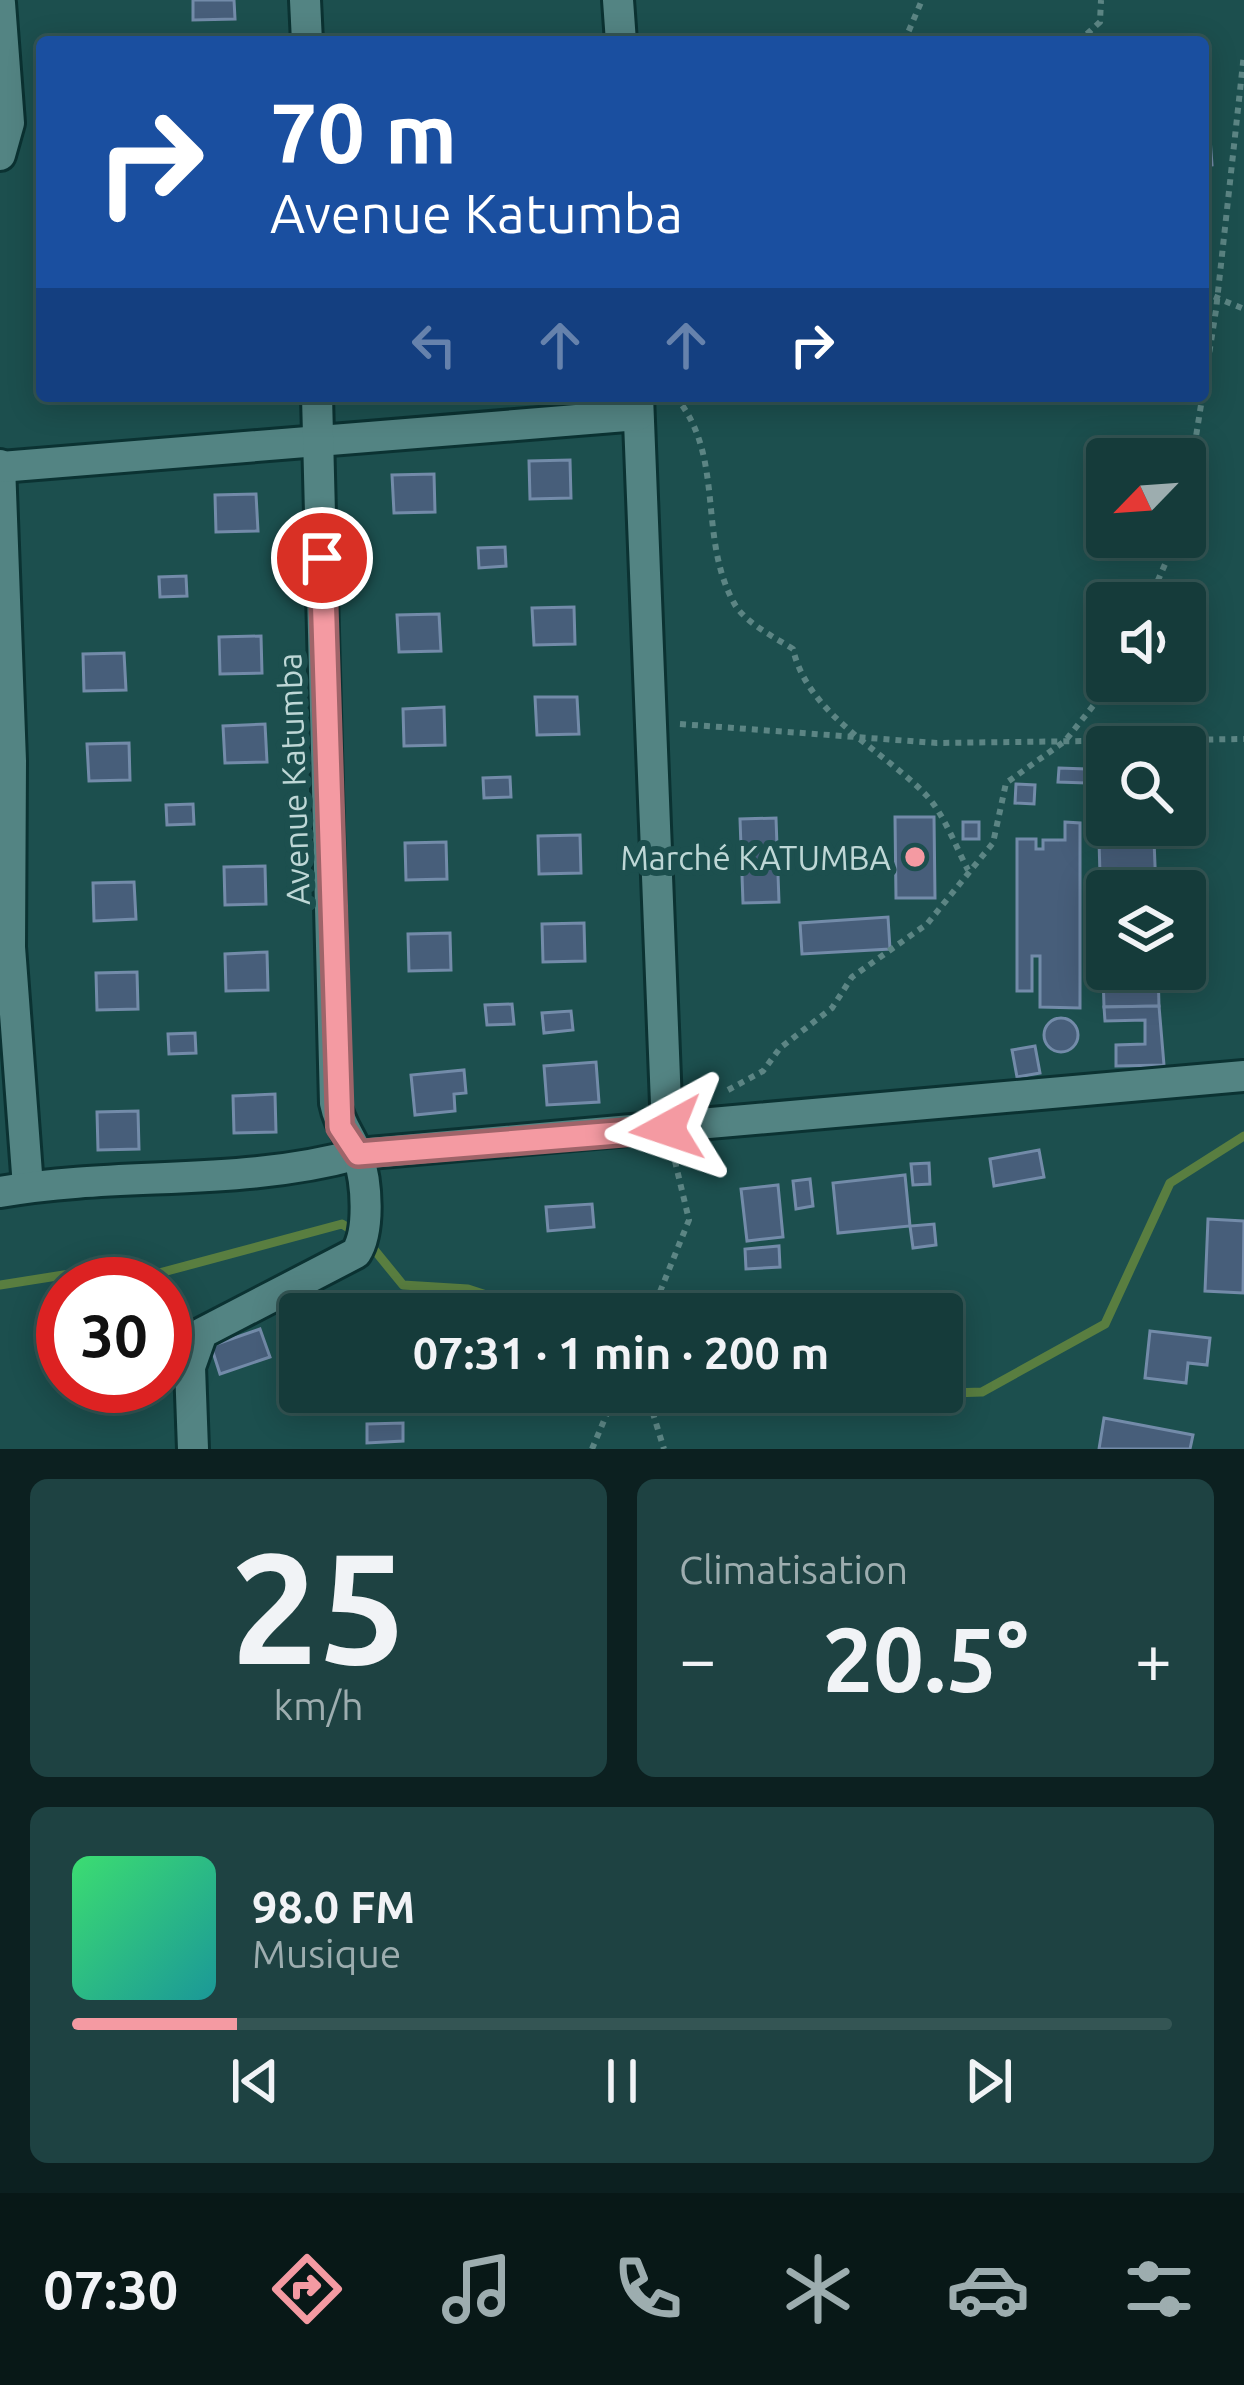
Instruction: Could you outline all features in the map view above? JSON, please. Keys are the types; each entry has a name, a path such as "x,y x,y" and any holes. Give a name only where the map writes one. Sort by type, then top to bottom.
{"street":[{"path":"305,0 307,36"},
{"path":"618,0 621,36"},
{"path":"0,3 9,123 0,155"},
{"name":"Avenue Katumba","path":"193,1449 190,1367 202,1333 356,1253 365,1239 358,1154 340,1127 335,1103 317,402"},
{"path":"667,1129 638,406 0,466 11,761 14,1189 117,1178 216,1178 308,1168 358,1154 667,1129 1244,1076"}],"path":[{"path":"907,36 922,0"},
{"path":"1085,36 1100,22 1101,0"},
{"path":"1209,348 1244,55"},
{"path":"1209,294 1244,309"},
{"path":"680,402 696,421 711,479 714,549 735,606 793,649 797,668 855,739 929,797 968,870"},
{"path":"1195,438 1201,402"},
{"path":"719,1094 763,1070 779,1048 832,1008 852,977 927,924 993,843 1006,783 1065,741 1096,702"},
{"path":"652,722 855,739 1244,739"},
{"path":"659,1293 689,1220 667,1129"},
{"path":"592,1449 607,1413"},
{"path":"653,1413 664,1449"}],"building":[{"path":"193,0 234,0 235,19 193,20"},
{"path":"570,460 571,498 530,499 529,461"},
{"path":"434,474 435,512 394,513 392,475"},
{"path":"256,494 258,531 216,532 215,495"},
{"path":"505,547 506,566 479,568 478,548"},
{"path":"186,576 187,596 160,597 159,577"},
{"path":"574,607 575,644 534,645 532,608"},
{"path":"439,614 441,651 399,652 397,615"},
{"path":"261,636 262,673 220,674 219,637"},
{"path":"124,653 126,690 84,691 83,654"},
{"path":"535,697 577,697 579,734 537,735"},
{"path":"444,707 445,745 404,746 403,709"},
{"path":"265,724 267,762 225,763 223,726"},
{"path":"129,743 130,780 89,781 87,744"},
{"path":"1059,768 1086,769 1086,783 1058,782"},
{"path":"510,777 511,797 484,798 483,778"},
{"path":"1016,784 1035,785 1034,804 1015,803"},
{"path":"193,804 194,824 167,825 166,805"},
{"name":"Marché KATUMBA","path":"895,817 934,817 935,898 896,898"},
{"path":"776,818 779,902 743,903 740,819"},
{"path":"963,822 979,822 979,839 963,839"},
{"path":"1065,822 1080,823 1080,1008 1040,1007 1040,956 1032,956 1032,991 1017,991 1017,839 1036,839 1036,849 1043,849 1043,840 1065,840"},
{"path":"580,835 581,873 539,874 538,836"},
{"path":"446,842 447,879 406,880 405,843"},
{"path":"1099,846 1154,846 1155,870 1100,870"},
{"path":"265,866 266,904 225,905 224,867"},
{"path":"134,882 136,919 94,921 93,883"},
{"path":"888,917 890,949 802,954 800,923"},
{"path":"584,923 585,961 543,962 542,924"},
{"path":"450,933 451,970 409,971 408,934"},
{"path":"267,952 268,990 226,991 225,954"},
{"path":"137,972 138,1009 97,1010 96,973"},
{"path":"1103,990 1159,990 1159,1006 1104,1007"},
{"path":"512,1004 514,1024 487,1025 485,1005"},
{"path":"1159,1006 1164,1065 1116,1066 1116,1045 1145,1044 1145,1020 1105,1021 1104,1007"},
{"path":"571,1011 573,1030 544,1033 542,1013"},
{"path":"1061,1018 1073,1023 1078,1035 1073,1047 1061,1052 1049,1047 1044,1035 1049,1023"},
{"path":"195,1033 196,1053 169,1054 168,1034"},
{"path":"1035,1046 1040,1073 1017,1077 1012,1050"},
{"path":"596,1062 599,1102 547,1105 544,1066"},
{"path":"464,1070 466,1093 454,1094 455,1111 415,1115 411,1075"},
{"path":"275,1094 276,1132 234,1133 233,1096"},
{"path":"138,1111 139,1149 98,1150 97,1112"},
{"path":"1039,1150 1044,1177 994,1186 990,1159"},
{"path":"929,1163 930,1184 913,1185 911,1164"},
{"path":"905,1175 910,1226 838,1233 833,1183"},
{"path":"810,1179 813,1206 796,1209 793,1181"},
{"path":"778,1185 783,1237 747,1241 741,1189"},
{"path":"592,1204 594,1227 548,1231 546,1207"},
{"path":"1208,1219 1244,1221 1243,1293 1205,1291"},
{"path":"934,1224 936,1245 913,1248 910,1226"},
{"path":"779,1246 780,1267 746,1269 745,1249"},
{"path":"260,1329 270,1357 220,1374 211,1346"},
{"path":"1150,1331 1210,1338 1207,1365 1188,1363 1186,1383 1145,1378"},
{"path":"1104,1418 1193,1435 1190,1449 1099,1449"},
{"path":"403,1423 403,1441 367,1443 367,1424"}],"waterway":[{"path":"963,1393 982,1392 1105,1324 1170,1183 1244,1136"},
{"path":"0,1285 95,1270 137,1279 342,1224 355,1232"},
{"path":"368,1242 403,1285 480,1293"}],"place":[{"name":"Marché KATUMBA","path":"915,857"}],"route":[{"path":"322,558 335,1103 340,1127 358,1154 667,1129"}]}
